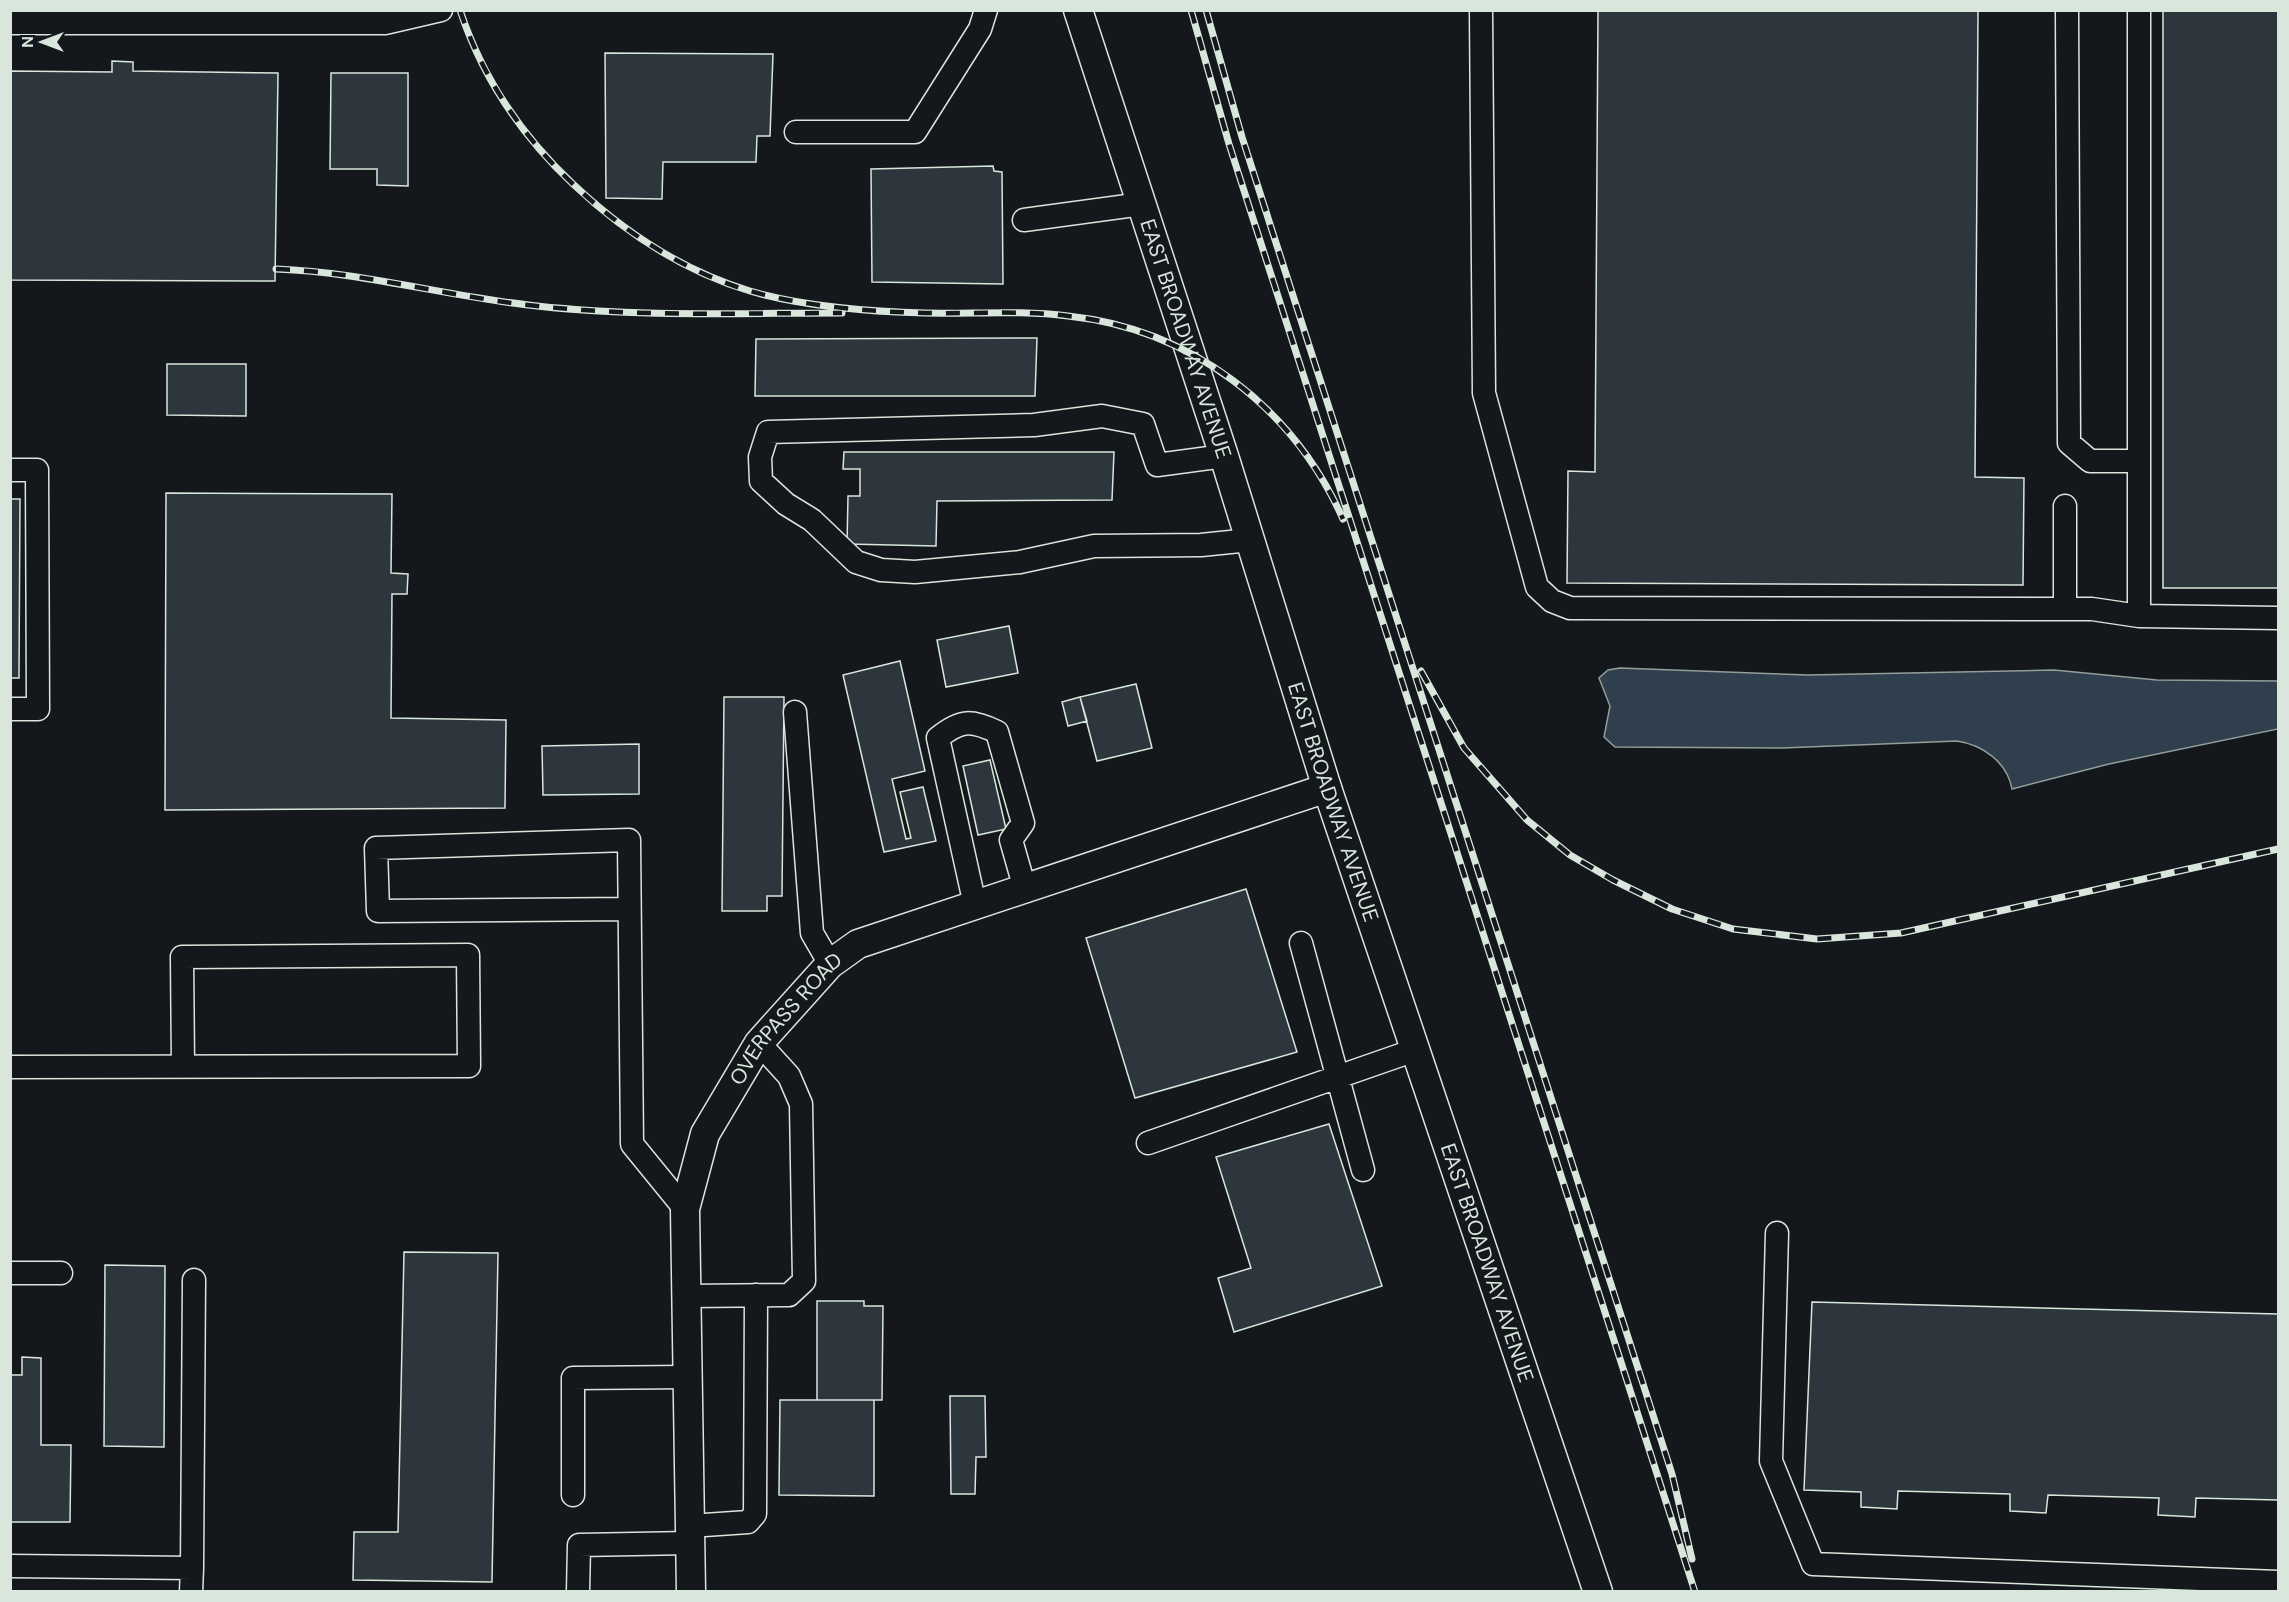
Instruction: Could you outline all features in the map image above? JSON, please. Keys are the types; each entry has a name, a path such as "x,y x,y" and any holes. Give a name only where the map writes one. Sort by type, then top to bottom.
{"main road":[{"name":"EAST BROADWAY AVENUE","path":"1078,10 1224,456 1327,789 1598,1592"},
{"name":"OVERPASS ROAD","path":"691,1592 686,1209 705,1134 728,1091 759,1043 830,964 858,944 1327,789"}],"lane":[{"path":"796,132 915,132 980,29 986,10"},
{"path":"1481,10 1484,393 1537,587 1552,601 1570,608 2091,609 2139,616 2278,618"},
{"path":"2067,10 2069,443 2091,461 2139,461"},
{"path":"2139,10 2139,616"},
{"path":"10,23 385,23 428,12"},
{"path":"1024,220 1142,204"},
{"path":"1224,456 1157,465 1143,424 1102,416 1034,424 768,432 760,457 761,481 786,504 812,520 856,562 881,570 915,572 1020,562 1094,546 1201,545 1250,540"},
{"path":"10,470 37,470 38,709 10,709"},
{"path":"2065,506 2066,609"},
{"path":"795,712 812,933 830,964"},
{"path":"975,905 938,738 951,727 975,722 997,732 1023,823 1011,840 1025,889"},
{"path":"629,909 378,911 376,848 629,840 632,1144 686,1209"},
{"path":"1301,943 1363,1170"},
{"path":"10,1067 469,1066 468,955 182,957 183,1066"},
{"path":"687,1296 789,1294 804,1281 801,1104 789,1076 759,1043"},
{"path":"1148,1143 1415,1050"},
{"path":"1777,1233 1771,1461 1813,1564 2278,1582"},
{"path":"10,1273 61,1273"},
{"path":"191,1592 194,1280"},
{"path":"578,1592 579,1545 690,1534 748,1522 755,1514 756,1295"},
{"path":"573,1495 573,1378 688,1377"},
{"path":"10,1566 192,1568"}],"water":[{"path":"1620,668 1808,675 2054,670 2157,680 2278,681 2278,729 2109,764 2012,789 2005,771 1992,756 1976,746 1957,741 1782,748 1615,747 1604,737 1610,706 1599,678 1608,670"}],"building":[{"path":"1598,10 1978,10 1975,477 2024,478 2023,585 1567,583 1568,471 1595,472"},
{"path":"2163,10 2278,10 2278,588 2163,588"},
{"path":"605,53 773,54 770,136 757,136 756,162 663,162 662,199 606,198"},
{"path":"112,61 133,62 133,71 278,73 275,281 10,280 10,71 112,72"},
{"path":"331,73 408,73 408,186 377,185 377,169 330,169"},
{"path":"993,166 994,171 1002,172 1003,284 872,282 871,169"},
{"path":"1037,338 1035,396 755,396 756,339"},
{"path":"167,364 246,364 246,416 167,415"},
{"path":"844,452 1114,452 1112,500 937,501 936,546 847,544 848,496 860,496 860,469 843,469"},
{"path":"166,493 392,494 391,573 408,574 407,594 392,594 391,718 506,720 505,808 165,810"},
{"path":"10,499 20,499 19,678 10,678"},
{"path":"1009,626 1018,673 946,687 937,640"},
{"path":"900,661 925,771 892,779 906,839 911,838 900,792 923,787 936,841 884,852 843,675"},
{"path":"1136,684 1152,748 1097,761 1080,697"},
{"path":"724,697 784,697 782,896 767,896 767,911 722,911"},
{"path":"1080,697 1087,721 1068,726 1062,702"},
{"path":"639,744 639,794 543,795 542,746"},
{"path":"990,760 1006,829 978,835 963,766"},
{"path":"1246,889 1297,1052 1135,1098 1086,938"},
{"path":"1329,1124 1382,1286 1234,1332 1218,1278 1251,1268 1216,1157"},
{"path":"404,1252 498,1253 492,1582 353,1580 354,1532 398,1532"},
{"path":"105,1265 165,1266 164,1447 104,1446"},
{"path":"817,1301 864,1301 864,1306 883,1306 882,1400 817,1400"},
{"path":"1812,1302 2278,1314 2278,1500 2196,1498 2195,1517 2158,1515 2159,1498 2048,1495 2046,1513 2010,1511 2010,1494 1898,1491 1897,1509 1861,1507 1861,1492 1804,1490"},
{"path":"22,1357 41,1358 41,1445 71,1445 70,1522 10,1522 10,1375 22,1375"},
{"path":"950,1396 985,1396 986,1457 976,1457 975,1494 951,1494"},
{"path":"780,1400 874,1400 874,1496 779,1495"}],"railway":[{"path":"460,10 469,35 492,82 537,146 592,202 634,234 678,261 725,283 791,301 860,310 1050,314 1113,324 1156,337 1196,356 1233,380 1266,409 1296,442 1322,479 1343,519"},
{"path":"1191,10 1229,144 1695,1592"},
{"path":"1206,10 1242,137 1672,1474 1692,1559"},
{"path":"276,269 342,275 504,302 613,312 842,313"},
{"path":"1421,671 1464,748 1527,820 1570,855 1613,880 1672,909 1733,929 1817,939 1901,933 2278,849"}]}
